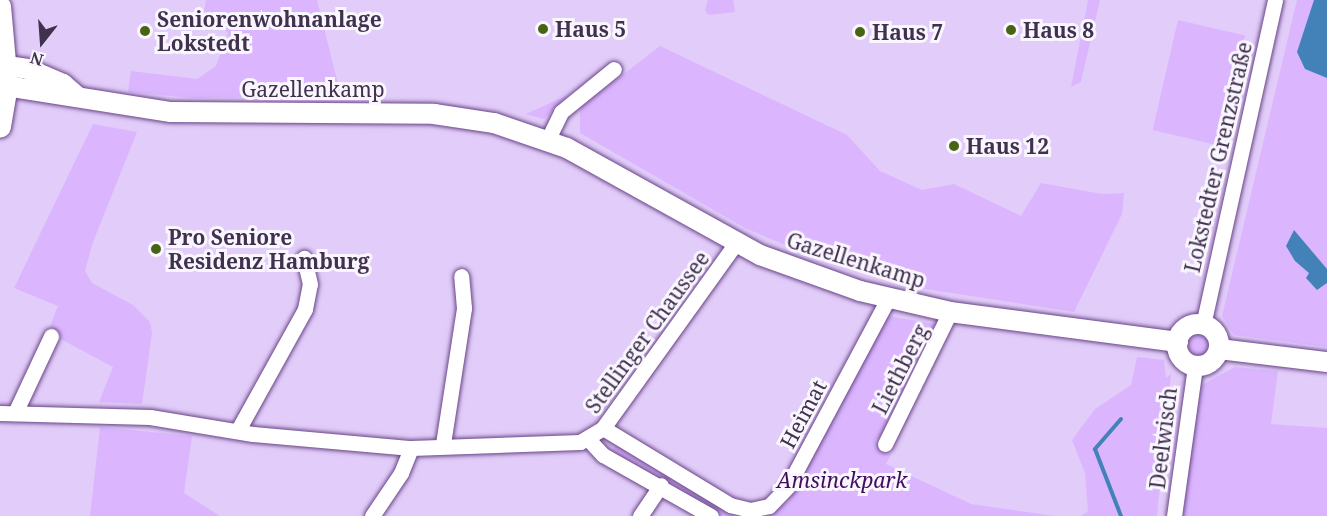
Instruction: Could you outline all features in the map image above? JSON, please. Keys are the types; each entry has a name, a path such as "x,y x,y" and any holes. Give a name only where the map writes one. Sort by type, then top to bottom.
{"main road":[{"path":"3,33 11,0"},
{"path":"0,6 3,33 0,126"}],"street":[{"name":"Lokstedter Grenzstraße","path":"1203,324 1275,0"},
{"path":"548,139 561,112 614,69"},
{"name":"Gazellenkamp","path":"3,77 41,74 77,96 112,105 180,112 434,114 494,123 548,139 736,243 792,268 888,299 950,312 1178,342"},
{"name":"Stellinger Chaussee","path":"51,336 8,413 150,417 238,430 411,448 443,444 559,445 588,439 603,428 736,243"},
{"path":"238,430 302,318 310,290 304,258"},
{"path":"443,444 464,308 461,276"},
{"name":"Heimat","path":"603,428 730,505 750,510 769,506 788,486 888,299"},
{"name":"Liethberg","path":"885,444 950,312"},
{"path":"1203,324 1215,333 1219,349 1210,362 1195,366 1181,357 1178,342 1186,328 1203,324"},
{"path":"1219,349 1327,362"},
{"name":"Deelwisch","path":"1174,516 1195,366"},
{"path":"588,439 603,455 661,485 711,516"},
{"path":"372,516 401,473 411,448"},
{"path":"640,516 661,485"}],"green space":[{"path":"206,0 317,0 341,96 193,98 128,92 131,71 197,79 216,66 228,33 204,12"},
{"path":"708,0 733,0 735,12 709,15 705,11"},
{"path":"1088,0 1100,0 1081,82 1071,87"},
{"path":"1297,0 1327,0 1327,347 1234,335 1222,316"},
{"path":"1178,20 1245,36 1220,146 1153,130"},
{"path":"660,46 847,135 880,171 922,190 954,184 1021,216 1041,183 1102,194 1124,193 1122,214 1074,312 906,286 833,265 745,228 580,133 580,108"},
{"path":"568,95 544,119 526,114"},
{"path":"93,124 137,132 93,242 85,271 92,283 133,305 150,322 152,333 142,404 99,402 113,367 57,337 50,326 58,306 14,288"},
{"name":"Amsinckpark","path":"887,316 935,324 882,434 875,440 881,452 891,454 886,464 971,504 1055,516 768,516 789,501"},
{"path":"1198,335 1205,338 1208,345 1205,352 1198,355 1191,352 1188,345 1191,338"},
{"path":"1137,357 1164,360 1166,378 1171,374 1157,516 1081,516 1088,511 1085,473 1072,440 1095,409 1131,385"},
{"path":"1235,367 1278,371 1271,424 1327,428 1327,516 1183,516 1198,387"},
{"path":"100,427 192,436 184,493 220,516 90,516"},
{"path":"617,444 733,516 724,516 611,453"}],"water":[{"path":"1314,0 1327,0 1327,78 1305,69 1297,52"},
{"path":"1294,230 1327,269 1327,283 1317,290 1306,278 1309,273 1295,261 1286,246"}],"waterway":[{"path":"1121,419 1095,449 1121,516"}],"place":[{"name":"Haus 5","path":"543,29"},
{"name":"Haus 8","path":"1011,30"},
{"name":"Seniorenwohnanlage Lokstedt","path":"145,31"},
{"name":"Haus 7","path":"860,32"},
{"name":"Haus 12","path":"954,146"},
{"name":"Pro Seniore Residenz Hamburg","path":"156,249"}]}
